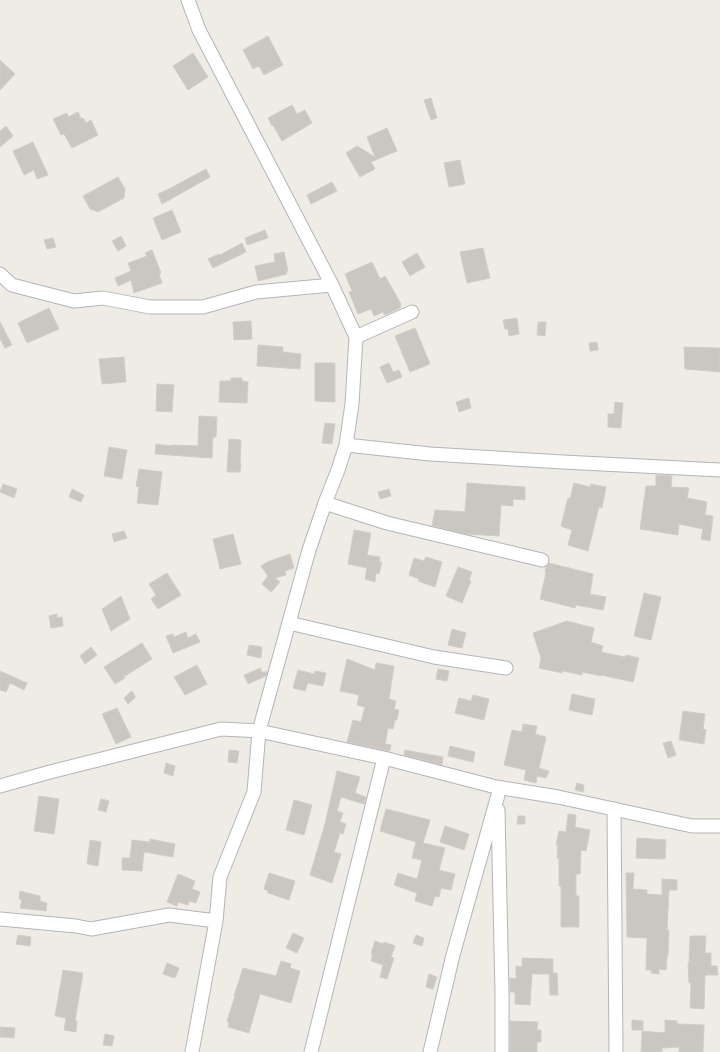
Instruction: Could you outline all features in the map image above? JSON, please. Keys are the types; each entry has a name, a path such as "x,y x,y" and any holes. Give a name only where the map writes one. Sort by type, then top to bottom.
{"street":[{"path":"188,0 199,30 332,286 356,337 352,404 346,445 309,550 259,731 254,792 220,877 216,921 192,1052"},
{"path":"0,274 12,285 74,301 103,298 150,308 203,307 256,292 332,286"},
{"path":"356,337 412,312"},
{"path":"346,445 430,454 720,470"},
{"path":"325,503 387,523 542,560"},
{"path":"289,623 434,657 506,668"},
{"path":"0,786 221,729 259,731 384,758 497,791 558,797 692,826 720,826"},
{"path":"311,1052 384,758"},
{"path":"430,1052 453,955 497,791"},
{"path":"497,791 502,1052"},
{"path":"614,809 616,1052"},
{"path":"0,919 76,926 91,929 169,915 216,921"}],"building":[{"path":"268,36 283,65 264,75 259,66 253,69 243,50"},
{"path":"193,53 208,77 188,90 173,66"},
{"path":"0,60 15,74 0,90"},
{"path":"431,98 437,118 431,120 424,100"},
{"path":"292,105 297,114 305,110 312,123 282,141 268,118"},
{"path":"78,112 81,119 83,118 86,123 91,120 98,135 72,148 64,134 61,135 53,119 67,113 68,117"},
{"path":"6,126 13,136 0,147 0,131"},
{"path":"387,128 397,151 371,162 375,169 360,177 346,153 357,146 375,157 367,137"},
{"path":"33,142 48,175 37,179 34,170 24,175 13,151"},
{"path":"460,160 465,184 449,187 444,163"},
{"path":"206,169 210,177 162,204 158,194"},
{"path":"118,177 125,189 124,198 98,212 90,209 83,196"},
{"path":"332,182 337,191 311,204 307,195"},
{"path":"172,210 181,232 162,240 153,218"},
{"path":"265,230 268,238 247,245 245,238"},
{"path":"121,236 126,246 118,251 112,241"},
{"path":"53,238 56,247 47,249 44,240"},
{"path":"242,243 246,252 213,268 208,259 219,254 220,255"},
{"path":"483,248 490,278 467,283 460,252"},
{"path":"152,250 161,273 159,274 162,283 134,293 131,280 118,286 115,278 131,271 128,263 147,256 145,253"},
{"path":"284,252 288,271 286,272 287,274 258,281 255,266 275,262 274,254"},
{"path":"417,253 425,267 410,276 402,262"},
{"path":"372,262 380,279 385,276 401,304 400,308 385,315 383,312 374,316 371,309 358,314 349,292 352,291 345,274"},
{"path":"49,308 59,329 27,343 18,323"},
{"path":"517,318 519,334 509,336 508,329 505,329 503,320"},
{"path":"251,321 252,339 234,340 233,322"},
{"path":"0,322 12,345 5,348 0,339"},
{"path":"538,322 546,322 545,336 537,335"},
{"path":"415,328 430,364 410,372 395,336"},
{"path":"597,342 598,350 590,351 589,343"},
{"path":"258,345 283,347 283,352 301,354 300,369 257,366"},
{"path":"684,347 720,348 720,372 685,369"},
{"path":"124,357 126,382 102,384 99,359"},
{"path":"315,363 335,363 335,402 315,401"},
{"path":"389,363 393,372 399,370 402,377 387,383 380,367"},
{"path":"231,378 242,378 242,381 248,382 247,403 219,402 220,381 231,381"},
{"path":"157,384 174,385 172,412 156,411"},
{"path":"469,398 471,408 459,412 456,402"},
{"path":"615,402 623,403 621,428 608,427 608,414 614,414"},
{"path":"199,416 217,417 216,437 213,437 212,458 155,454 156,444 172,446 198,446"},
{"path":"325,423 335,424 332,444 322,443"},
{"path":"229,439 241,440 240,472 227,472"},
{"path":"109,447 127,450 122,479 104,476"},
{"path":"139,469 162,472 158,505 137,503 139,487 136,486"},
{"path":"656,475 672,476 671,487 689,488 687,498 707,502 705,515 713,516 710,541 701,539 703,529 679,524 678,535 640,529 646,486 656,486"},
{"path":"467,483 525,487 525,500 513,499 513,506 501,505 499,536 466,534 432,526 435,510 465,512"},
{"path":"574,483 590,487 591,484 606,487 602,508 599,507 588,551 568,545 572,530 561,526 568,498 570,499"},
{"path":"3,484 17,489 14,498 0,492"},
{"path":"72,489 84,495 81,502 69,497"},
{"path":"389,489 391,496 380,499 378,492"},
{"path":"354,530 371,533 367,555 380,557 379,562 382,562 379,574 376,573 375,582 365,579 367,568 348,564"},
{"path":"124,531 127,538 114,542 112,534"},
{"path":"233,534 241,564 220,569 213,539"},
{"path":"290,554 294,568 285,571 286,575 275,578 280,582 271,592 262,584 268,576 261,566 267,562"},
{"path":"426,557 442,562 435,587 418,581 419,579 409,575 414,558 424,561"},
{"path":"549,563 593,574 590,594 606,597 603,610 576,605 575,608 540,599 546,567"},
{"path":"458,567 472,572 469,580 471,581 462,603 446,596"},
{"path":"167,573 181,595 158,609 151,599 156,595 149,584"},
{"path":"644,593 661,597 651,640 634,636"},
{"path":"121,596 130,619 111,631 102,609"},
{"path":"57,614 57,618 62,617 63,626 51,628 49,616"},
{"path":"567,621 594,628 591,642 603,646 601,652 639,658 633,682 582,672 582,675 563,671 562,673 539,668 541,658 533,633"},
{"path":"452,629 466,633 462,648 448,645"},
{"path":"186,632 188,638 196,634 200,642 173,653 166,636 173,634 174,637"},
{"path":"142,643 152,659 125,676 122,673 125,678 115,684 104,667"},
{"path":"249,645 262,647 261,658 247,655"},
{"path":"91,647 97,655 85,664 80,656"},
{"path":"347,659 375,670 376,663 394,666 389,699 396,701 394,709 399,710 393,729 388,728 385,744 391,745 390,751 347,742 353,720 361,722 365,707 357,705 359,695 340,691"},
{"path":"197,665 207,684 185,695 174,677"},
{"path":"261,668 261,672 267,672 266,676 248,684 244,675"},
{"path":"438,669 449,671 447,681 436,679"},
{"path":"298,670 314,674 315,671 326,673 323,686 308,683 305,691 293,688"},
{"path":"0,671 27,683 24,690 10,683 6,692 0,690"},
{"path":"132,691 135,698 128,704 124,698"},
{"path":"572,694 595,699 592,715 569,710"},
{"path":"473,695 489,699 484,720 455,713 459,698 471,701"},
{"path":"117,708 131,737 116,744 102,714"},
{"path":"683,711 705,714 703,729 706,730 704,744 679,740"},
{"path":"523,724 537,726 535,734 546,737 539,768 549,771 546,778 537,776 536,783 524,780 526,770 504,765 512,730 522,732"},
{"path":"671,741 676,755 668,758 663,743"},
{"path":"450,746 475,752 473,762 448,756"},
{"path":"229,750 239,751 237,763 228,762"},
{"path":"405,750 443,757 442,765 404,755"},
{"path":"166,763 175,766 173,776 164,773"},
{"path":"337,771 360,777 355,793 366,797 364,804 341,797 337,811 343,813 340,822 346,824 343,834 340,833 334,852 341,854 332,883 310,875 325,824"},
{"path":"577,783 584,785 583,792 575,790"},
{"path":"39,796 59,799 54,834 34,831"},
{"path":"101,799 109,801 106,812 98,810"},
{"path":"294,800 312,805 304,835 286,830"},
{"path":"386,809 430,820 423,843 445,848 439,870 455,874 451,890 441,888 439,897 435,896 432,906 415,901 417,893 394,885 398,873 417,879 422,860 412,858 416,842 380,831"},
{"path":"568,814 576,815 575,827 590,830 586,851 581,850 580,874 576,874 576,896 579,896 579,927 561,927 561,886 559,886 559,858 557,858 558,845 556,845 559,831 566,832"},
{"path":"518,816 525,816 525,824 517,824"},
{"path":"445,826 469,834 464,850 440,842"},
{"path":"637,838 666,840 665,859 636,858"},
{"path":"150,839 175,844 173,857 144,852 142,871 122,870 122,858 130,858 132,840 150,842"},
{"path":"90,840 101,842 98,866 87,864"},
{"path":"269,873 295,881 289,900 268,893 268,891 264,889"},
{"path":"626,873 634,873 633,889 647,890 647,894 662,895 662,879 677,880 677,890 669,890 667,930 669,930 666,970 659,969 659,974 651,973 651,970 646,970 647,938 627,937"},
{"path":"178,874 195,881 192,889 200,892 196,903 189,901 188,905 178,902 177,906 167,902"},
{"path":"20,891 40,896 40,901 47,903 46,911 20,908 22,900 19,899"},
{"path":"293,933 304,938 297,953 286,948"},
{"path":"18,935 31,937 30,946 16,944"},
{"path":"416,935 424,938 422,946 413,943"},
{"path":"690,936 706,936 705,953 711,953 711,966 717,966 718,975 705,975 704,1009 690,1008 691,983 689,983 688,963"},
{"path":"375,941 383,944 384,942 395,946 391,957 394,958 387,979 380,977 383,965 371,961 373,954 371,954"},
{"path":"522,958 553,959 553,973 557,973 558,995 550,995 549,974 532,974 530,1005 515,1004 515,992 510,992 510,978 516,979 516,966 522,967"},
{"path":"281,961 291,964 290,968 300,971 291,1003 260,994 249,1033 228,1027 229,1022 227,1021 243,968 276,976"},
{"path":"167,963 179,968 175,978 163,974"},
{"path":"63,970 83,973 75,1021 77,1021 76,1032 64,1030 66,1018 55,1016"},
{"path":"429,974 437,977 433,989 426,987"},
{"path":"632,1020 643,1021 643,1030 632,1030"},
{"path":"665,1020 677,1021 677,1024 704,1025 703,1052 679,1052 679,1047 662,1048 662,1052 641,1052 642,1031 665,1033"},
{"path":"510,1021 538,1022 537,1030 541,1030 541,1042 537,1042 537,1052 510,1052"},
{"path":"0,1027 15,1028 14,1038 0,1037"},
{"path":"105,1034 114,1036 112,1046 103,1045"}]}
